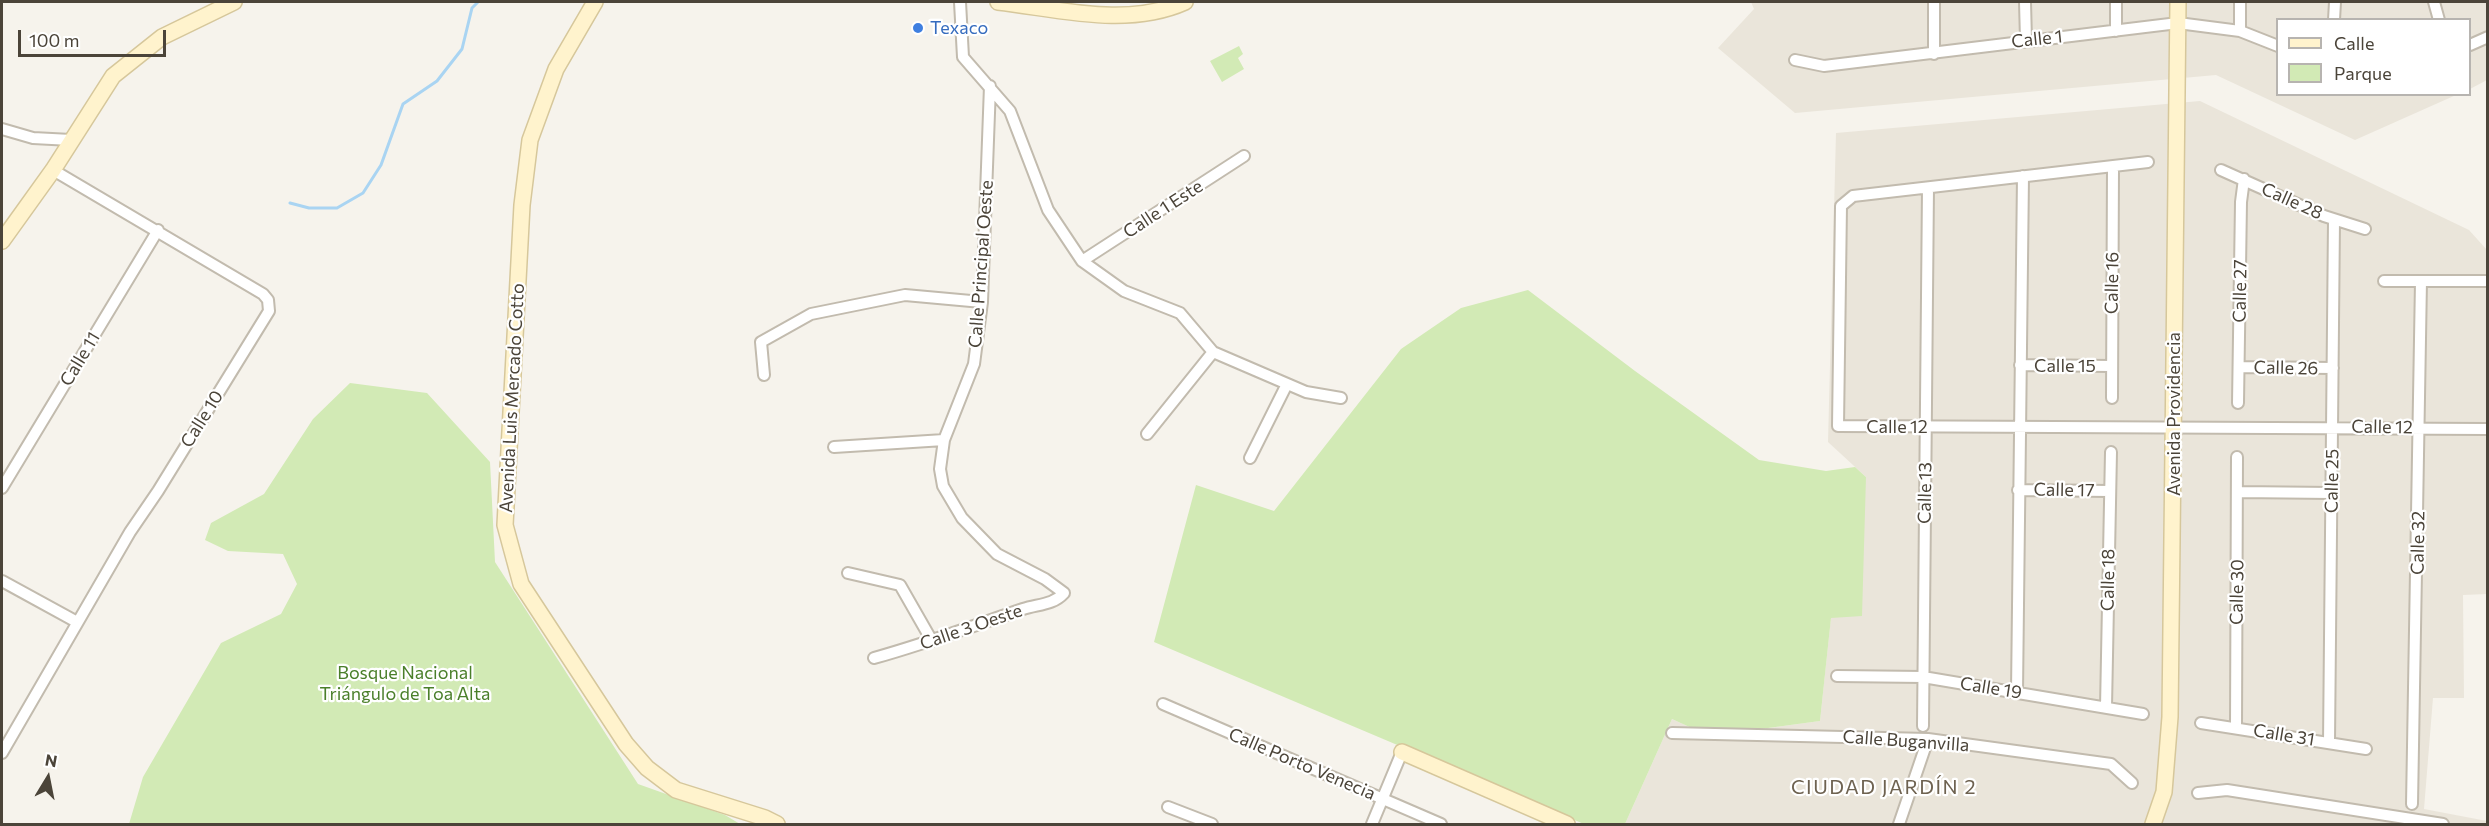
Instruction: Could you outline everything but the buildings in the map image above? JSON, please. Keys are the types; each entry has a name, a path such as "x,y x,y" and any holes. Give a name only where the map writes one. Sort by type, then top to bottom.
{"street":[{"path":"2,241 53,170 113,76 162,37 234,2"},
{"name":"Avenida Luis Mercado Cotto","path":"595,2 556,69 530,140 522,205 505,525 521,584 626,744 647,768 676,790 765,818 777,825"},
{"path":"960,2 963,57 1010,111 1048,210 1082,261 1124,291 1180,313 1213,352 1306,392 1341,398"},
{"path":"998,2 1128,17 1163,12 1185,2"},
{"path":"1934,2 1934,54"},
{"path":"2025,2 2026,40"},
{"path":"2116,2 2116,31"},
{"name":"Avenida Providencia","path":"2154,825 2164,792 2170,717 2178,2"},
{"path":"2240,2 2240,31"},
{"path":"2334,18 2335,2"},
{"path":"2434,2 2438,18"},
{"name":"Calle 1","path":"1795,60 1824,66 2178,23 2240,31 2276,46"},
{"path":"2471,44 2487,37"},
{"name":"Calle Principal Oeste","path":"990,86 982,302 974,364 944,440 940,469 943,486 962,518 997,554 1065,592"},
{"path":"2,129 33,138 71,140"},
{"name":"Calle 1 Este","path":"1082,261 1244,156"},
{"name":"Calle 12","path":"2148,162 1853,196 1841,206 1838,426 2175,427 2237,430 2332,427 2487,429"},
{"name":"Calle 16","path":"2112,398 2113,167"},
{"name":"Calle 10","path":"2,753 130,532 158,491 268,311 268,300 263,294 53,170"},
{"name":"Calle 28","path":"2221,170 2334,220 2365,229"},
{"path":"2017,692 2022,176"},
{"name":"Calle 27","path":"2238,403 2241,201 2244,179"},
{"name":"Calle 13","path":"1923,726 1928,188"},
{"name":"Calle 25","path":"2329,742 2334,220"},
{"name":"Calle 11","path":"2,488 158,230"},
{"path":"2384,281 2487,281"},
{"name":"Calle 32","path":"2412,804 2421,281"},
{"path":"764,375 761,342 811,314 905,295 982,302"},
{"path":"1147,434 1213,352"},
{"name":"Calle 15","path":"2020,365 2111,366"},
{"name":"Calle 26","path":"2239,367 2333,368"},
{"path":"1251,458 1287,384"},
{"path":"834,447 944,440"},
{"name":"Calle 18","path":"2106,707 2111,452"},
{"name":"Calle 30","path":"2236,727 2237,457"},
{"name":"Calle 17","path":"2019,490 2110,491"},
{"path":"2238,492 2332,493"},
{"path":"848,573 900,585 932,641"},
{"path":"2,581 77,622"},
{"name":"Calle 3 Oeste","path":"874,658 932,641 1026,608 1057,601 1065,592"},
{"name":"Calle 19","path":"1837,676 1923,677 2143,714"},
{"name":"Calle Porto Venecia","path":"1163,704 1441,825"},
{"name":"Calle 31","path":"2201,723 2366,749"},
{"name":"Calle Buganvilla","path":"1672,733 1928,739 2110,764 2132,783"},
{"path":"1899,825 1928,739"},
{"path":"1372,825 1401,752 1567,825"},
{"path":"2198,793 2227,790 2443,825"},
{"path":"1168,807 1212,825"}],"shaded area":[{"path":"1751,2 2487,2 2487,80 2471,88 2471,18 2276,18 2276,96 2454,96 2355,140 2216,75 1795,113 1718,48 1754,9"},
{"path":"2200,101 2469,230 2487,250 2487,594 2463,595 2464,698 2433,698 2424,809 2487,821 2487,824 1625,824 1672,719 1709,736 1820,721 1831,617 1866,477 1828,442 1836,133"}],"green space":[{"path":"1239,46 1243,54 1238,58 1244,69 1222,82 1210,61"},
{"path":"1528,290 1635,371 1759,460 1826,471 1855,467 1866,477 1862,616 1831,618 1820,721 1709,736 1672,719 1625,824 1584,824 1154,642 1196,485 1274,511 1401,349 1461,308"},
{"name":"Bosque Nacional Triángulo de Toa Alta","path":"350,383 427,393 490,462 495,562 638,784 725,815 740,824 129,824 143,777 221,643 281,614 297,584 283,554 228,551 205,540 211,523 264,494 313,419"}],"waterway":[{"path":"290,203 309,208 337,208 363,193 381,165 403,104 437,81 462,49 472,8 478,2"}],"place":[{"name":"Texaco","path":"918,28"}],"district":[{"name":"CIUDAD JARDÍN 2","path":"1884,787"}]}
